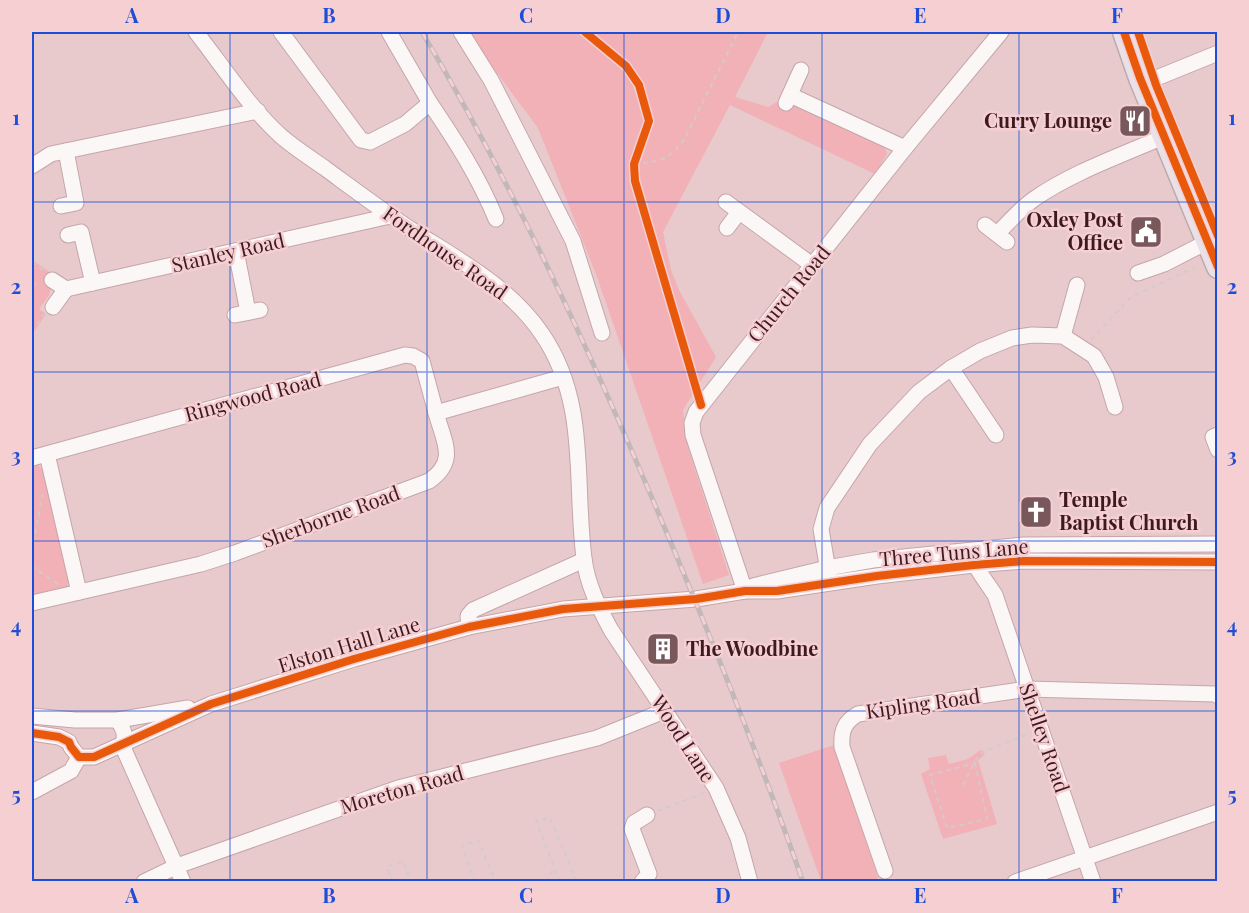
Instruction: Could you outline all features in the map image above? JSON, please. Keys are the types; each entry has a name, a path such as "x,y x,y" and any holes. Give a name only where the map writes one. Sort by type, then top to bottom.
{"highway":[{"path":"1124,32 1163,136 1214,251"},
{"path":"1137,32 1214,251"}],"street":[{"name":"Fordhouse Road","path":"196,32 258,111 282,137 390,216 482,274 501,289 543,335 563,377 573,407 578,439 584,560 598,605"},
{"path":"281,32 362,140 370,142 405,124 430,103"},
{"path":"389,32 430,103 472,168 495,219"},
{"path":"461,32 491,80 573,241 602,333"},
{"name":"Church Road","path":"745,591 696,444 692,423 696,412 905,148 1001,32"},
{"path":"1154,79 1218,53"},
{"path":"801,70 788,99 905,148"},
{"path":"32,166 51,154 258,111"},
{"path":"997,234 1032,200 1070,177 1163,136"},
{"path":"61,206 76,203 66,151"},
{"path":"726,202 812,265"},
{"path":"727,228 739,212"},
{"name":"Stanley Road","path":"66,289 390,216"},
{"path":"68,235 81,232 93,283"},
{"path":"236,251 248,312"},
{"path":"1138,273 1214,251"},
{"path":"52,280 66,289 53,307"},
{"path":"1064,336 1077,285"},
{"path":"829,575 821,529 827,508 870,444 893,418 919,392 951,368 980,351 1012,338 1032,334 1064,336 1094,356 1107,377 1115,407"},
{"name":"Ringwood Road","path":"39,456 405,355 422,361 436,414"},
{"path":"951,368 996,435"},
{"path":"436,414 563,377"},
{"name":"Sherborne Road","path":"32,603 201,564 429,481 444,468 447,461 447,453 436,414"},
{"path":"39,456 52,476 73,593"},
{"name":"Three Tuns Lane","path":"1003,555 1023,545 1218,544"},
{"path":"995,595 995,576 1003,555"},
{"name":"Three Tuns Lane","path":"696,599 745,591 777,591 829,575 973,557 1003,555 1218,562"},
{"name":"Shelley Road","path":"973,557 995,595 1093,882"},
{"path":"469,627 468,616 473,610 584,560"},
{"name":"Elston Hall Lane","path":"79,757 94,757 211,704 384,650 469,627 563,609 696,599"},
{"name":"Wood Lane","path":"598,605 611,630 716,788 738,837 750,882"},
{"path":"1028,689 1215,694 1218,696"},
{"name":"Kipling Road","path":"887,878 842,747 841,734 847,720 858,714 1028,689"},
{"name":"Elston Hall Lane","path":"32,716 75,720 118,720 211,704"},
{"name":"Moreton Road","path":"144,882 177,866 398,788 597,738 664,711"},
{"path":"32,792 71,771 79,757 70,747 69,742 75,720"},
{"path":"118,720 125,739 122,745 183,882"},
{"path":"32,733 59,737 69,742"},
{"path":"1015,882 1218,812"},
{"path":"642,882 650,874 632,829 634,823 647,815"}],"path":[{"path":"634,168 662,160 672,154 684,140 738,32"},
{"path":"634,168 638,153"},
{"path":"1083,349 1131,297 1214,251"},
{"path":"32,332 45,312 53,307"},
{"path":"32,551 42,496 52,476"},
{"path":"32,525 36,530"},
{"path":"32,566 73,593"},
{"path":"963,785 983,752 1041,729"},
{"path":"975,762 987,819 947,828 930,775 975,762"},
{"path":"647,815 716,788"},
{"path":"560,882 536,821 550,818 577,882"},
{"path":"475,882 462,846 478,840 496,882"},
{"path":"393,882 387,867 403,861 411,882"},
{"path":"547,882 554,867"}],"shaded area":[{"path":"469,32 768,32 735,97 768,107 777,102 790,108 797,103 883,143 887,154 875,174 730,105 663,232 671,270 679,290 716,357 683,410 688,448 729,575 703,584 596,274 538,128"},
{"path":"32,260 54,275 49,295 39,309 46,314 32,335"},
{"path":"38,465 46,473 70,580 67,587 32,595 32,466"},
{"path":"834,745 879,881 821,881 779,763"},
{"path":"981,750 985,754 978,760 997,824 943,839 921,774 930,769 928,758 946,755 949,764 968,759"}],"railway":[{"path":"422,32 489,151 580,335 663,524 718,657 803,882"}],"cycle path":[{"path":"585,32 626,66 639,85 649,121 634,164 635,181 701,405"},
{"path":"1124,32 1140,78 1218,267"},
{"path":"1138,32 1156,85 1218,236"},
{"path":"32,733 59,737 69,742 79,757 94,757 211,704 354,659 469,627 563,609 696,599 745,591 777,591 877,576 1024,561 1218,562"}],"place":[{"name":"Curry Lounge","path":"1135,121"},
{"name":"Oxley Post Office","path":"1146,232"},
{"name":"Temple Baptist Church","path":"1036,512"},
{"name":"The Woodbine","path":"663,649"}]}
